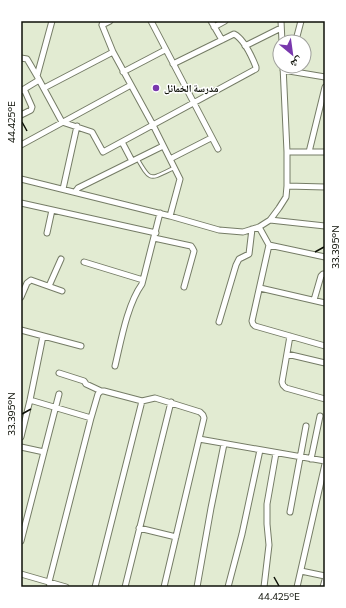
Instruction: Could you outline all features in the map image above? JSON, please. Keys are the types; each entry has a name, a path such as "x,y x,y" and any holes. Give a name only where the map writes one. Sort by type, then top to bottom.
{"street":[{"path":"21,114 31,110 32,107 32,104 22,90 38,78 52,21"},
{"path":"110,21 103,23 113,52 153,125 180,179 170,216"},
{"path":"151,21 193,104 218,149"},
{"path":"210,21 222,40"},
{"path":"214,27 225,21"},
{"path":"281,21 282,34"},
{"path":"298,34 301,21"},
{"path":"245,46 281,28"},
{"path":"27,59 62,122 92,132 103,152 256,69 245,46 238,36 234,34 173,64"},
{"path":"123,72 165,50"},
{"path":"44,88 113,52"},
{"path":"21,58 27,59"},
{"path":"21,62 27,59"},
{"path":"21,179 160,213 219,230 243,232 259,227 270,220 286,197 287,152 283,74"},
{"path":"311,74 325,77"},
{"path":"21,145 131,85"},
{"path":"309,152 325,87"},
{"path":"63,189 77,126"},
{"path":"170,159 212,138"},
{"path":"122,142 132,161"},
{"path":"75,192 78,188 163,146"},
{"path":"287,152 325,152"},
{"path":"287,186 325,187"},
{"path":"21,203 191,246 194,251 184,287"},
{"path":"47,233 52,210"},
{"path":"115,366 126,321 137,291 142,284 160,213"},
{"path":"270,220 325,226"},
{"path":"259,227 269,245 252,321 253,324 255,326 325,346"},
{"path":"220,322 236,265 239,259 248,254 252,229"},
{"path":"269,245 325,257"},
{"path":"49,286 61,260"},
{"path":"84,262 143,280"},
{"path":"314,300 321,276 325,274"},
{"path":"21,297 27,283 31,280 62,291"},
{"path":"260,288 325,303"},
{"path":"21,330 82,346"},
{"path":"21,437 43,336"},
{"path":"290,336 282,382 283,385 286,388 325,399"},
{"path":"287,354 325,363"},
{"path":"59,373 84,381 86,384 101,392 104,391 142,401 155,398 200,412 203,415 204,418 164,587"},
{"path":"49,584 90,418 98,394 101,392"},
{"path":"21,541 59,394"},
{"path":"30,400 90,418"},
{"path":"95,587 142,401"},
{"path":"125,587 171,402"},
{"path":"310,459 320,416"},
{"path":"290,512 306,426"},
{"path":"199,439 300,457 325,463 297,587"},
{"path":"197,587 224,444"},
{"path":"21,446 44,452"},
{"path":"228,587 242,534 260,450"},
{"path":"264,587 269,545 267,504 276,453"},
{"path":"139,528 176,537"},
{"path":"301,571 325,576"},
{"path":"21,574 49,584 66,587"},
{"path":"323,587 325,580"}],"lane":[{"path":"138,158 148,176 152,177 175,168"}],"place":[{"name":"مدرسة الخمائل","path":"156,88"}]}
